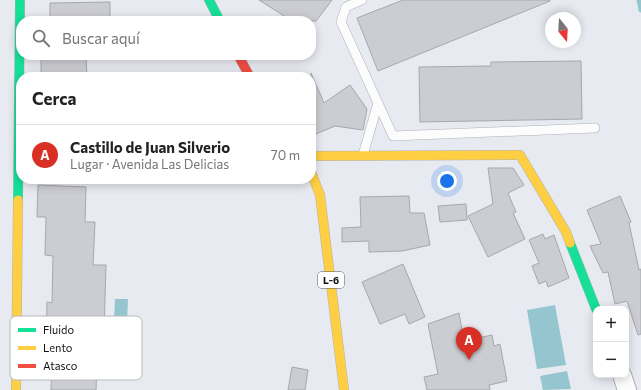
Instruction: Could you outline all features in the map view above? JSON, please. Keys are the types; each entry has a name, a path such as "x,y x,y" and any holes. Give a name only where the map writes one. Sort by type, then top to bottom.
{"street":[{"path":"20,0 20,16"},
{"path":"209,0 217,16"},
{"path":"19,60 19,72"},
{"path":"241,60 247,72"},
{"path":"316,156 520,155 566,232 595,306"},
{"path":"17,316 18,184"},
{"name":"L-6","path":"316,184 320,195 344,390"},
{"path":"623,378 627,390"},
{"path":"16,380 16,390"}],"lane":[{"path":"362,0 346,7 341,22 393,136 595,128"},
{"path":"362,156 378,103"}],"water":[{"path":"115,299 128,299 127,316 114,316"},
{"path":"555,305 566,365 537,369 527,310"},
{"path":"567,371 571,389 543,390 540,376"}],"building":[{"path":"259,0 332,0 316,21 316,16 284,16"},
{"path":"403,0 550,1 378,71 357,18"},
{"path":"110,2 110,16 50,16 50,3"},
{"path":"41,60 86,60 87,72 41,72"},
{"path":"581,61 582,119 420,122 419,67 491,66 491,62"},
{"path":"316,85 324,103 350,85 367,109 363,130 335,126 316,134"},
{"path":"488,168 513,168 524,185 508,193 516,212 513,213 525,239 488,257 468,216 493,204"},
{"path":"38,185 86,187 85,222 95,222 93,265 106,265 104,316 47,316 47,302 52,303 53,256 45,255 46,217 37,217"},
{"path":"409,196 410,213 424,213 430,245 402,251 369,252 369,241 342,242 342,228 361,227 360,197"},
{"path":"620,196 631,222 629,223 639,270 641,269 641,334 638,335 627,301 615,304 608,272 603,273 590,246 601,244 587,210"},
{"path":"466,204 467,220 440,222 438,206"},
{"path":"543,234 545,239 554,235 569,278 548,287 546,281 539,284 532,266 539,263 529,240"},
{"path":"403,264 425,317 409,324 405,314 380,324 362,282"},
{"path":"459,313 464,341 492,335 494,346 500,344 507,381 489,385 490,390 427,390 424,377 438,374 428,324"},
{"path":"292,367 308,370 305,390 288,390"},
{"path":"51,380 96,380 96,390 51,390"}],"waterway":[{"path":"639,0 641,10"}],"traffic: fast":[{"path":"20,0 20,16"},
{"path":"209,0 217,16"},
{"path":"19,60 19,72"},
{"path":"18,184 18,200"},
{"path":"570,243 595,306"}],"traffic: slow":[{"path":"316,156 520,155 566,232 570,243"},
{"path":"316,184 320,195 344,390"},
{"path":"17,316 18,200"},
{"path":"16,380 16,390"}],"traffic: jam":[{"path":"241,60 247,72"}],"place":[{"name":"Castillo de Juan Silverio","path":"469,360"}]}
